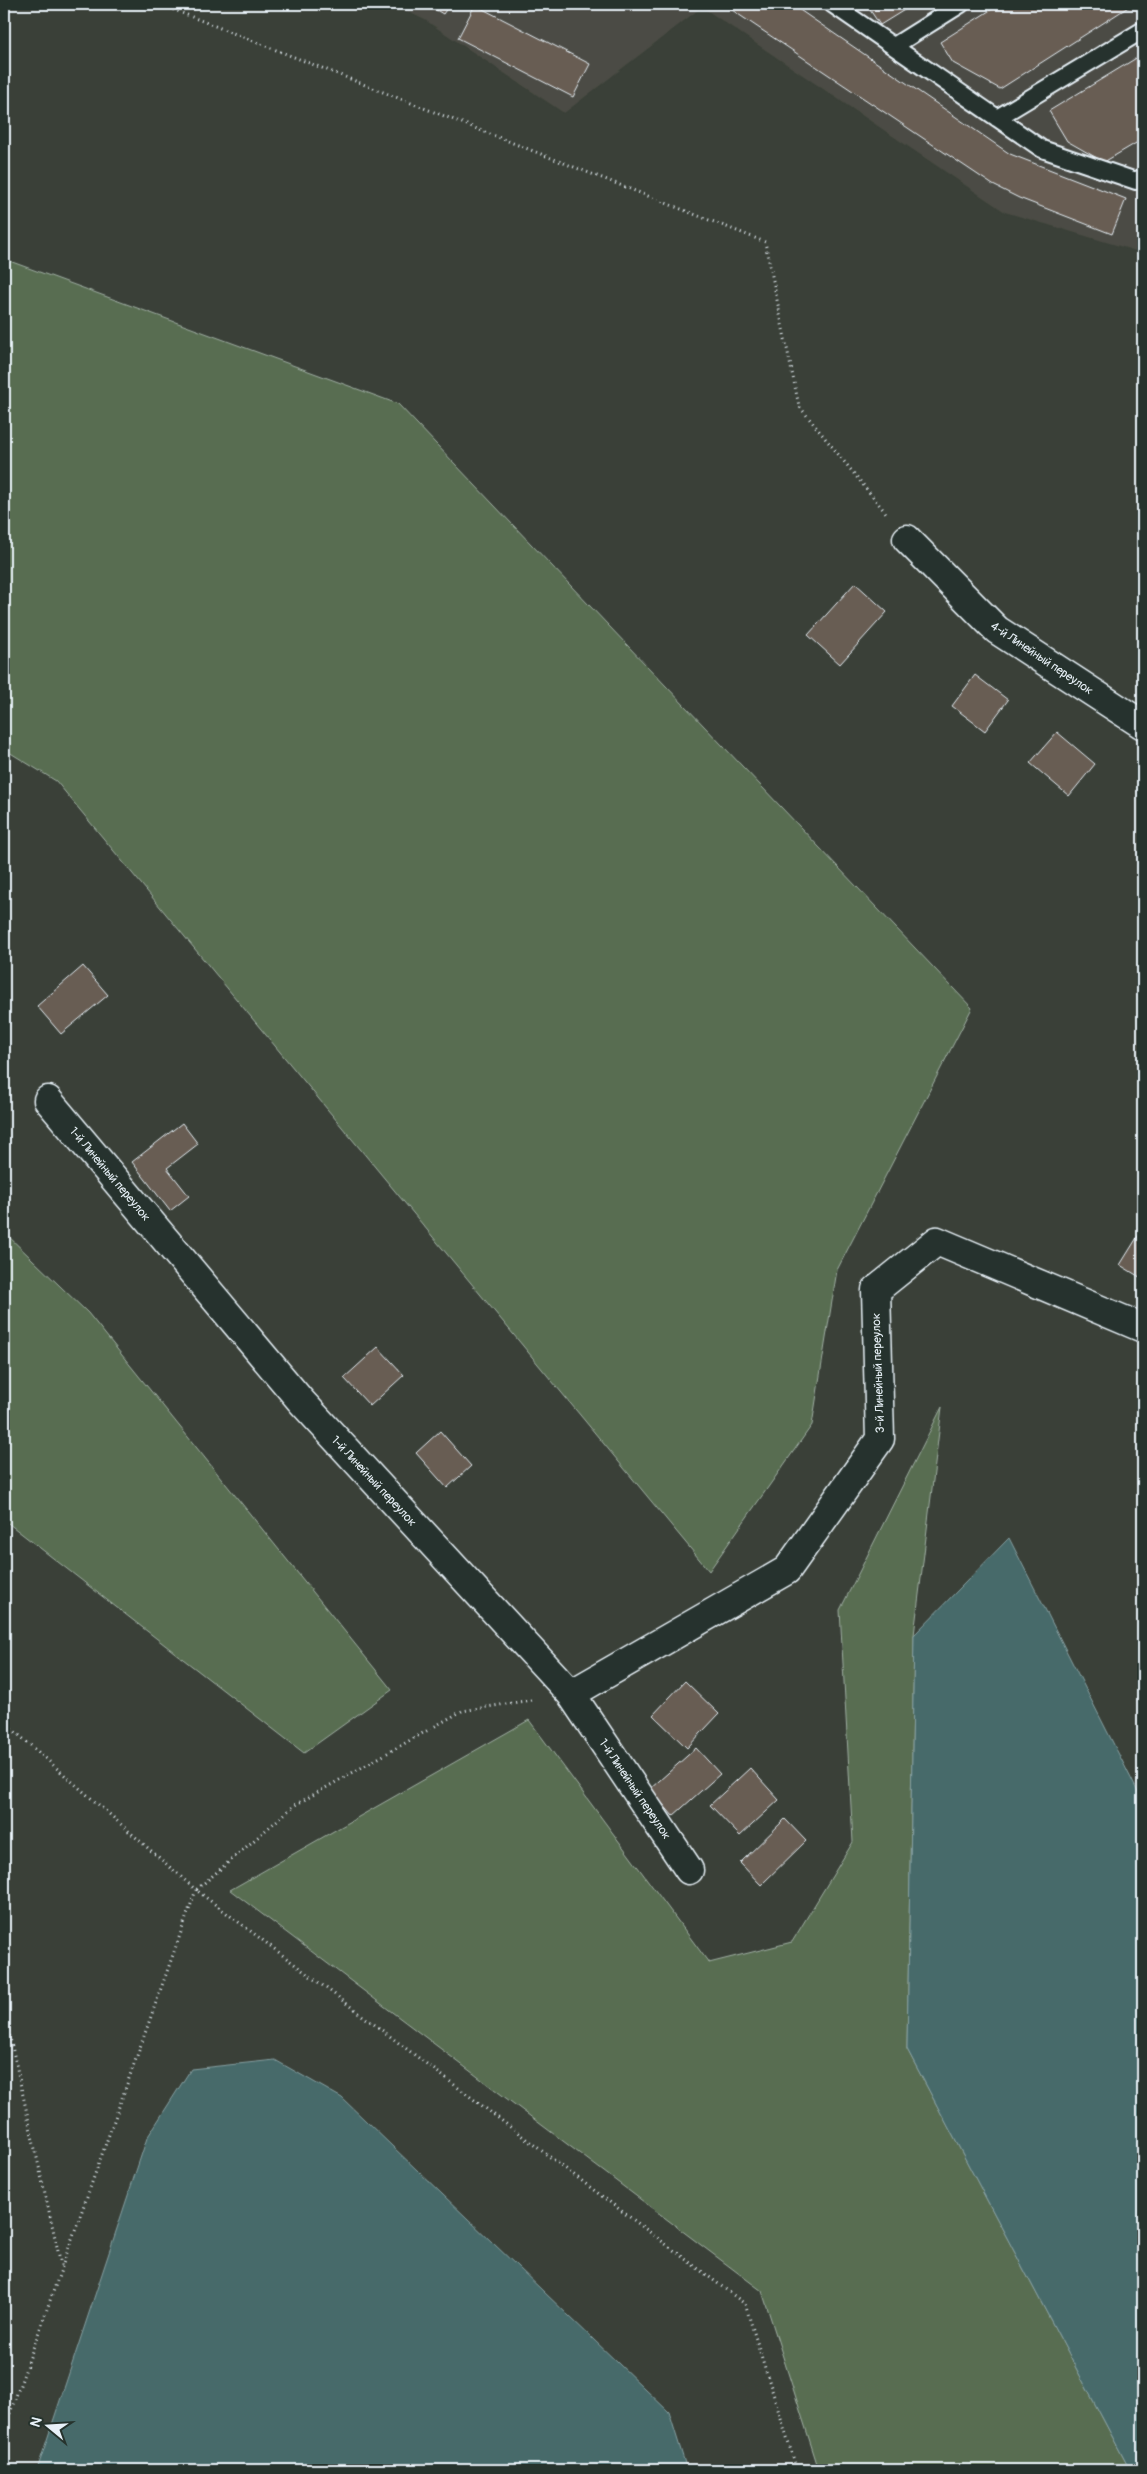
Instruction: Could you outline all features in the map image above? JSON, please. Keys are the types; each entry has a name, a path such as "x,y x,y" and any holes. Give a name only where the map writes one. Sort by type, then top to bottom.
{"street":[{"name":"4-й Линейный переулок","path":"907,539 996,630 1143,725"},
{"name":"1-й Линейный переулок","path":"48,1100 301,1401 571,1694 689,1870"},
{"name":"3-й Линейный переулок","path":"571,1694 787,1570 880,1439 876,1290 937,1241 1143,1328"}],"lane":[{"path":"832,4 1042,149 1136,181 1143,177"},
{"path":"894,46 961,4"},
{"path":"997,118 1143,30"}],"path":[{"path":"158,4 765,242 799,406 907,539"},
{"path":"4,2430 196,1890 295,1805 462,1711 571,1694"},
{"path":"4,1722 196,1890 745,2304 797,2470"},
{"path":"4,2011 62,2270"}],"shaded area":[{"path":"392,4 1143,4 1143,253 1005,212 702,7 564,113 425,20"}],"green space":[{"path":"4,259 398,404 972,1008 837,1270 812,1425 709,1571 56,781 4,749"},
{"path":"4,1232 88,1313 392,1690 304,1753 4,1520"},
{"path":"942,1407 914,1635 907,2049 1130,2470 819,2470 762,2291 230,1890 529,1720 709,1963 792,1942 853,1842 840,1610"}],"water":[{"path":"1009,1538 1143,1802 1143,2470 1130,2470 907,2049 914,1635"},
{"path":"275,2060 342,2098 669,2412 687,2470 37,2470 147,2138 191,2069"}],"building":[{"path":"426,4 450,4 443,14"},
{"path":"723,4 791,4 1010,154 1126,199 1112,234 1019,198 993,185"},
{"path":"866,4 914,4 880,25"},
{"path":"1000,4 1133,4 1000,89 953,63 940,42"},
{"path":"475,5 590,64 573,97 458,38"},
{"path":"1143,54 1143,139 1104,162 1067,141 1049,111"},
{"path":"1143,210 1143,221 1139,213"},
{"path":"855,583 887,612 840,664 808,635"},
{"path":"975,675 1008,700 985,731 952,706"},
{"path":"1057,732 1095,764 1069,796 1030,763"},
{"path":"83,966 108,995 61,1034 37,1006"},
{"path":"182,1123 198,1144 167,1168 189,1196 170,1211 132,1162"},
{"path":"1143,1228 1143,1279 1120,1265"},
{"path":"378,1347 404,1375 370,1406 344,1378"},
{"path":"440,1431 471,1466 447,1488 416,1453"},
{"path":"685,1681 719,1714 687,1748 653,1715"},
{"path":"696,1748 720,1774 673,1816 650,1789"},
{"path":"750,1768 779,1800 740,1836 710,1805"},
{"path":"785,1819 806,1841 761,1885 740,1863"}]}
